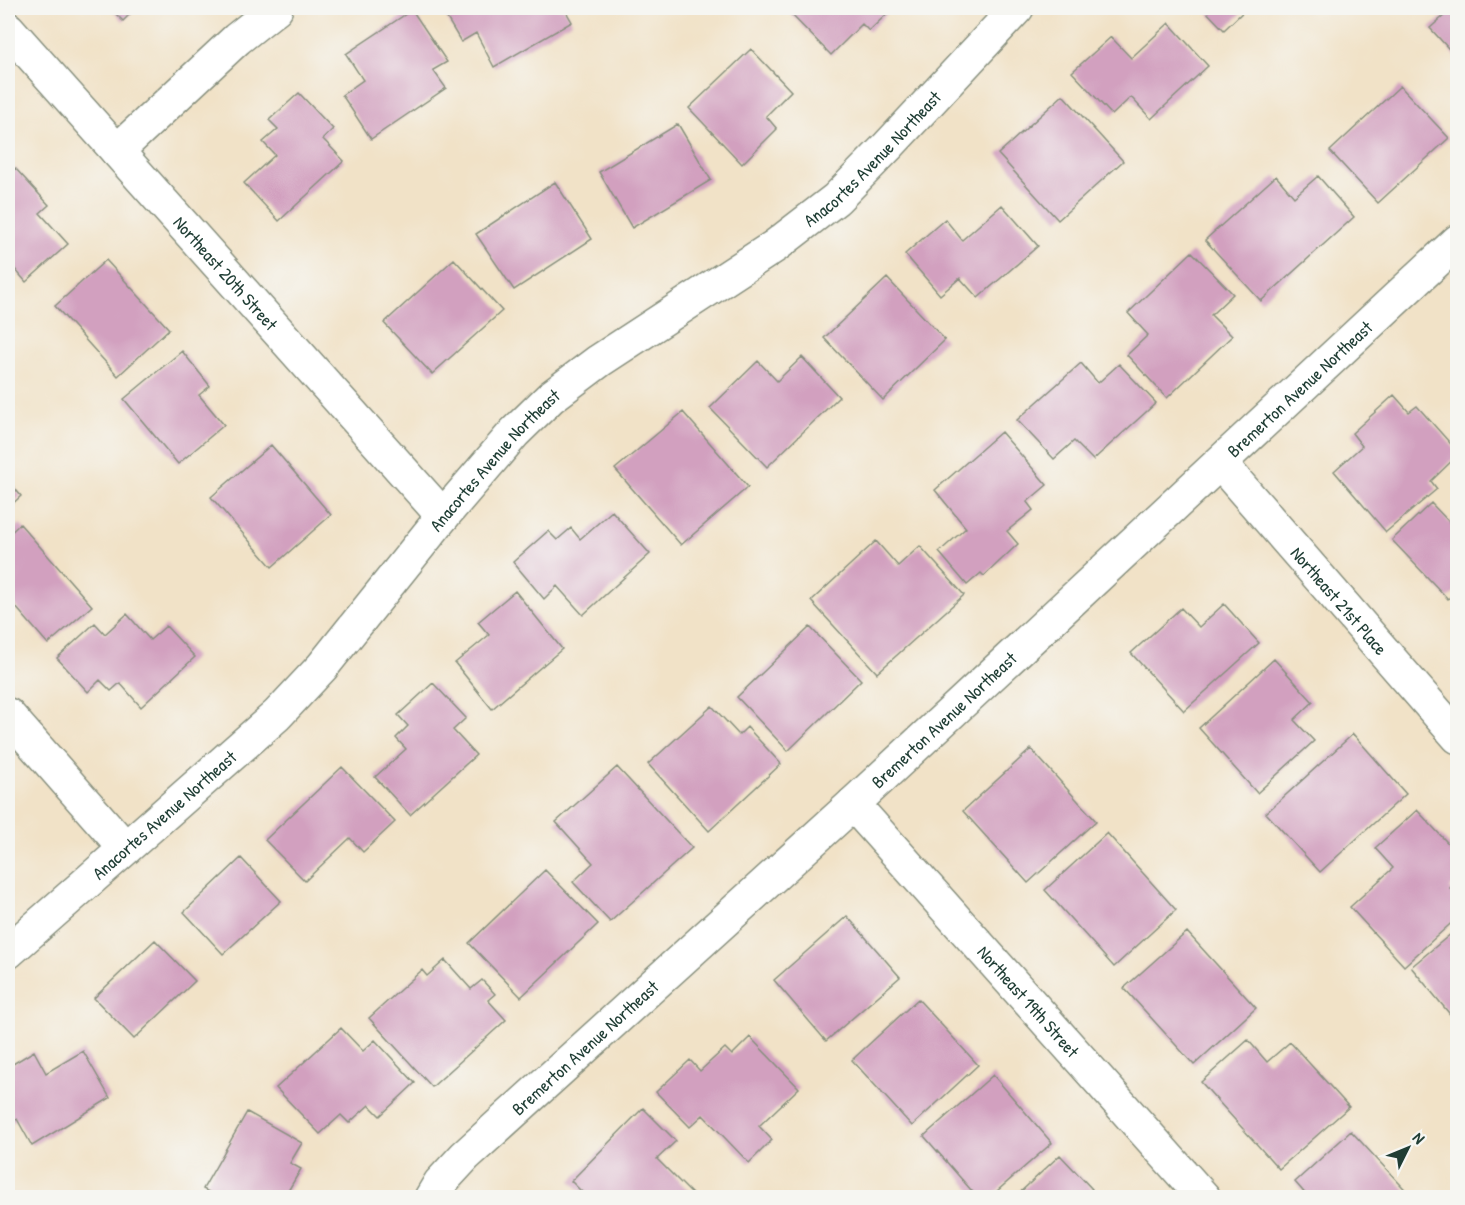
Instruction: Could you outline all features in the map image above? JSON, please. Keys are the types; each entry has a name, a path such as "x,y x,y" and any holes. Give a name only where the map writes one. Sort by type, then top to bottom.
{"street":[{"path":"117,151 237,39 276,8"},
{"name":"Anacortes Avenue Northeast","path":"8,952 277,715 322,667 443,516 514,433 551,397 598,361 775,246 836,199 1017,8"},
{"name":"Northeast 20th Street","path":"8,30 443,516"},
{"name":"Bremerton Avenue Northeast","path":"431,1197 440,1183 474,1148 853,804 1458,241"},
{"name":"Northeast 21st Place","path":"1220,463 1458,737"},
{"path":"8,715 125,848"},
{"name":"Northeast 19th Street","path":"853,804 1204,1197"}],"building":[{"path":"110,8 136,8 123,21"},
{"path":"441,8 564,8 572,22 494,67 476,33 461,42"},
{"path":"785,8 893,8 869,31 862,24 831,55"},
{"path":"1203,8 1247,8 1224,30"},
{"path":"1453,8 1458,8 1458,59 1430,28"},
{"path":"412,10 447,62 433,70 446,88 371,139 342,95 363,80 346,54"},
{"path":"1169,23 1208,66 1151,119 1131,97 1112,115 1072,72 1111,37 1131,58"},
{"path":"751,49 791,91 766,116 777,129 742,164 689,108"},
{"path":"1400,86 1449,138 1378,203 1330,151"},
{"path":"299,93 333,129 323,139 344,161 279,221 244,183 275,155 263,142 278,129 269,120"},
{"path":"1063,95 1123,161 1058,220 998,154"},
{"path":"678,124 711,180 632,228 599,172"},
{"path":"15,168 49,205 40,213 68,244 26,282 8,261 8,175"},
{"path":"1276,176 1294,197 1318,176 1354,217 1261,301 1205,240"},
{"path":"555,182 592,239 514,290 476,234"},
{"path":"1002,205 1038,246 978,298 960,278 940,295 905,254 945,219 962,240"},
{"path":"1192,252 1233,294 1211,315 1232,336 1167,398 1127,355 1148,335 1128,313"},
{"path":"454,259 502,311 432,374 384,323"},
{"path":"106,260 169,329 118,376 55,306"},
{"path":"887,278 945,340 883,400 824,338"},
{"path":"182,351 210,386 199,395 224,425 178,464 124,399"},
{"path":"802,357 839,397 767,467 710,408 758,361 777,381"},
{"path":"1081,363 1098,383 1119,364 1156,403 1093,460 1074,441 1054,459 1017,420"},
{"path":"1394,395 1409,412 1417,406 1458,452 1458,455 1431,481 1437,489 1386,532 1334,471 1362,446 1352,433"},
{"path":"683,412 748,487 681,545 615,469"},
{"path":"1001,432 1047,485 1027,502 1033,510 1007,531 1018,544 984,576 981,573 967,585 939,552 966,528 935,490"},
{"path":"271,445 331,515 272,567 211,497"},
{"path":"8,480 21,496 8,508"},
{"path":"1431,503 1450,523 1458,516 1458,590 1448,599 1392,540"},
{"path":"612,511 650,554 583,615 557,586 544,599 513,562 548,531 557,540 571,528 580,539"},
{"path":"20,524 92,606 48,644 8,598 8,535"},
{"path":"876,541 898,566 920,546 964,595 877,673 811,601"},
{"path":"515,591 562,649 492,709 455,663 489,635 478,622"},
{"path":"1224,604 1259,643 1184,711 1131,653 1181,608 1199,627"},
{"path":"127,614 150,640 166,626 195,657 141,707 120,683 111,691 100,680 88,692 57,658 95,623 105,634"},
{"path":"810,627 861,680 788,751 737,697"},
{"path":"1274,659 1313,702 1294,720 1314,741 1257,793 1199,728"},
{"path":"433,683 466,718 453,730 476,755 410,815 375,777 406,749 396,738 408,726 398,715"},
{"path":"712,706 739,735 747,727 781,764 709,831 648,764"},
{"path":"1353,734 1406,794 1320,872 1266,813"},
{"path":"1031,749 1096,821 1028,883 963,811"},
{"path":"342,767 395,822 363,852 350,838 305,881 265,840"},
{"path":"617,767 692,848 610,922 573,882 593,863 556,822"},
{"path":"1417,810 1458,854 1458,881 1450,888 1458,897 1458,917 1404,966 1350,907 1393,868 1375,848"},
{"path":"1107,833 1176,910 1114,967 1045,890"},
{"path":"241,858 281,901 223,954 184,912"},
{"path":"545,870 598,924 521,997 469,943"},
{"path":"847,916 900,977 826,1041 774,980"},
{"path":"1458,928 1458,1024 1411,967"},
{"path":"1187,932 1256,1008 1194,1065 1124,988"},
{"path":"155,940 195,981 134,1039 94,998"},
{"path":"445,960 471,989 482,980 495,994 488,1000 506,1020 432,1087 369,1018 422,970 427,976"},
{"path":"918,999 978,1065 912,1126 852,1060"},
{"path":"341,1028 363,1051 375,1040 415,1083 380,1116 369,1105 349,1123 341,1115 320,1134 276,1088"},
{"path":"750,1037 799,1088 759,1126 772,1140 749,1163 703,1115 690,1127 656,1092 690,1060 700,1071 725,1048 732,1055"},
{"path":"1248,1040 1267,1062 1290,1042 1349,1107 1279,1169 1201,1082"},
{"path":"34,1051 46,1073 83,1051 110,1098 32,1146 17,1119 8,1125 8,1067"},
{"path":"993,1075 1052,1143 989,1198 978,1198 924,1136"},
{"path":"643,1108 676,1141 657,1159 692,1194 689,1198 588,1198 571,1181"},
{"path":"247,1112 302,1143 290,1163 301,1169 284,1198 219,1198 203,1189"},
{"path":"1351,1131 1413,1198 1309,1198 1295,1182"},
{"path":"1060,1155 1092,1189 1082,1198 1014,1198"}]}
